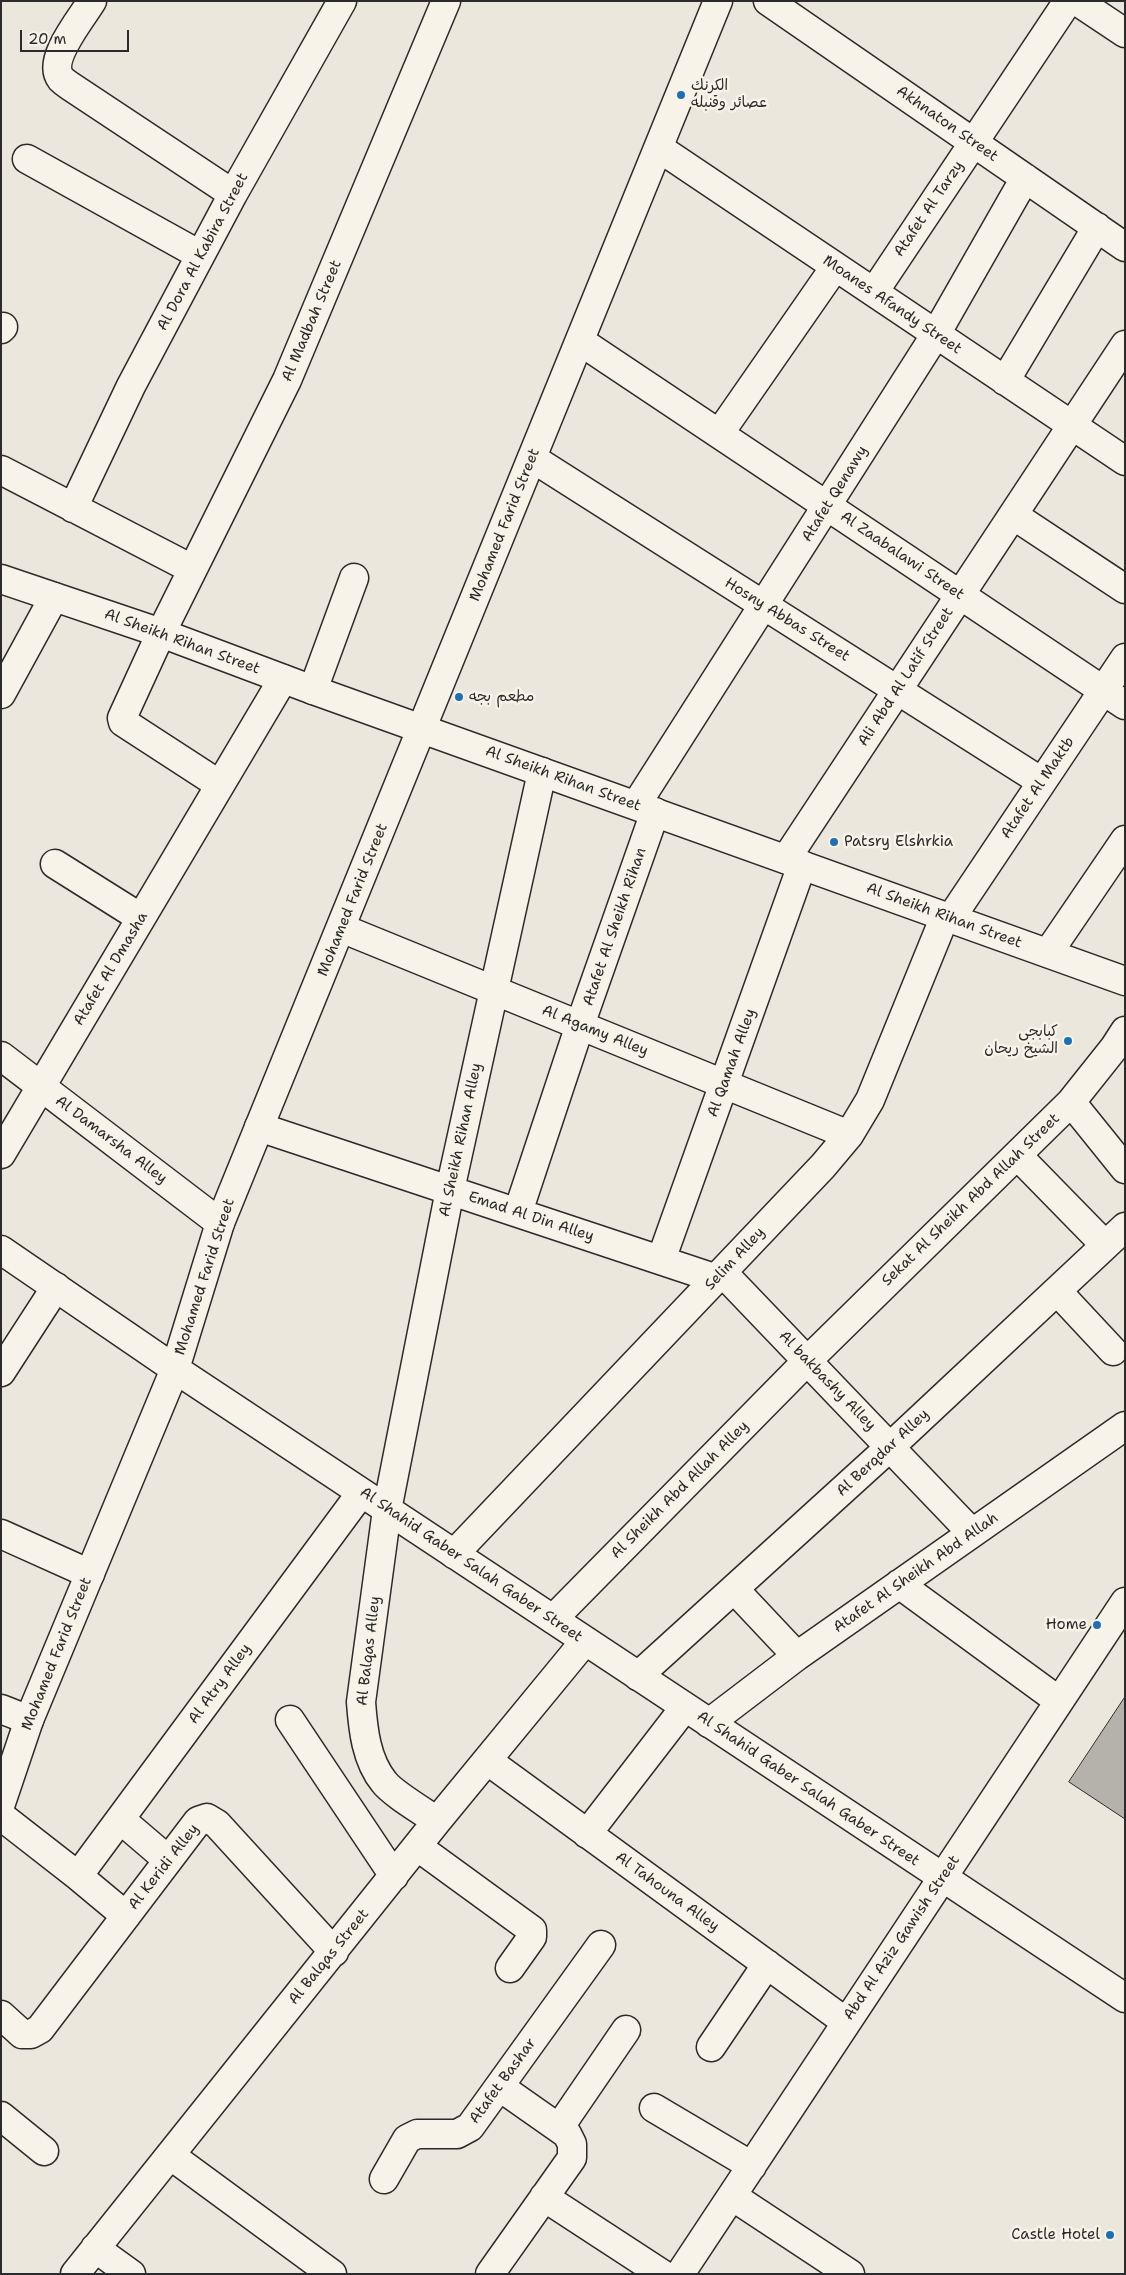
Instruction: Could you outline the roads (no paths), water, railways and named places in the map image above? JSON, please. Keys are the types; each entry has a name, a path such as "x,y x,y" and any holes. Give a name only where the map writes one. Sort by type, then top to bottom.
{"street":[{"path":"92,1 59,54 57,66 60,78 233,194"},
{"name":"Al Dora Al Kabira Street","path":"73,508 131,386 200,255 342,1"},
{"name":"Al Madbah Street","path":"161,633 287,380 446,1"},
{"name":"Mohamed Farid Street","path":"1,1803 29,1720 175,1369 220,1224 718,1"},
{"name":"Akhnaton Street","path":"768,1 1125,247"},
{"name":"Atafet Al Tarzy","path":"874,292 1068,1"},
{"path":"1077,1 1125,32"},
{"name":"Moanes Afandy Street","path":"659,148 1125,461"},
{"path":"27,159 200,255"},
{"name":"Atafet Qenawy","path":"646,808 763,606 936,334 1025,178"},
{"path":"1005,381 1096,227"},
{"path":"719,434 835,267"},
{"name":"Al Zaabalawi Street","path":"580,341 1114,697"},
{"name":"Ali Abd Al Latif Street","path":"794,862 897,690 1125,345"},
{"name":"Hosny Abbas Street","path":"532,458 1042,782"},
{"path":"1,470 192,569"},
{"path":"1012,515 1125,589"},
{"path":"314,690 354,578"},
{"name":"Al Sheikh Rihan Street","path":"1,579 161,633 283,679 1125,980"},
{"path":"1,694 54,597"},
{"path":"161,633 122,720 220,785"},
{"name":"Atafet Al Maktb","path":"948,917 1042,782 1114,697 1125,658"},
{"name":"Atafet Al Dmasha","path":"1,1154 283,679"},
{"name":"Al Sheikh Rihan Alley","path":"387,1510 450,1190 542,772"},
{"name":"Atafet Al Sheikh Rihan","path":"518,1212 580,1025 646,808"},
{"path":"1048,953 1125,840"},
{"name":"Al Qamah Alley","path":"661,1260 724,1084 794,862"},
{"path":"55,864 141,918"},
{"name":"Selim Alley","path":"454,1554 720,1276 823,1166 849,1135 877,1085 948,917"},
{"name":"Al Agamy Alley","path":"342,928 849,1135"},
{"name":"Sekat Al Sheikh Abd Allah Street","path":"807,1361 1071,1102 1114,1048 1125,1031"},
{"name":"Al Damarsha Alley","path":"1,1056 220,1224"},
{"path":"1071,1102 1125,1169"},
{"name":"Emad Al Din Alley","path":"259,1126 661,1260 720,1276"},
{"path":"1017,1155 1105,1245"},
{"name":"Al Berqdar Alley","path":"638,1676 890,1447 1125,1227"},
{"name":"Al Shahid Gaber Salah Gaber Street","path":"1,1250 361,1493 1125,1998"},
{"name":"Al bakbashy Alley","path":"720,1276 807,1361 972,1534"},
{"path":"1,1372 56,1287"},
{"path":"1057,1290 1113,1351"},
{"name":"Al Sheikh Abd Allah Alley","path":"553,1619 807,1361"},
{"name":"Atafet Al Sheikh Abd Allah","path":"708,1723 899,1584 1125,1426"},
{"name":"Al Atry Alley","path":"78,1876 361,1493"},
{"name":"Al Balqas Alley","path":"387,1510 360,1702 363,1730 371,1758 384,1783 436,1821"},
{"path":"1,1534 90,1574"},
{"path":"899,1584 1059,1701"},
{"path":"734,1589 798,1656"},
{"name":"Abd Al Aziz Gawish Street","path":"680,2274 1125,1602"},
{"name":"Al Balqas Street","path":"75,2274 418,1847 436,1821 488,1761 585,1641"},
{"path":"587,1834 685,1707"},
{"path":"1,1709 29,1720"},
{"path":"290,1720 394,1876"},
{"name":"Al Tahouna Alley","path":"488,1761 846,2022"},
{"path":"1,1816 126,1916"},
{"name":"Al Keridi Alley","path":"1,2015 22,2034 31,2034 40,2029 198,1821 207,1818 217,1824 334,1952"},
{"path":"120,1819 168,1860"},
{"path":"418,1847 532,1930 532,1937 510,1968"},
{"name":"Atafet Bashar","path":"384,2178 407,2139 418,2134 457,2134 470,2127 601,1945"},
{"path":"711,2047 767,1964"},
{"path":"559,2128 626,2030"},
{"path":"490,2274 572,2158 572,2144 567,2134 500,2087"},
{"path":"654,2108 752,2166"},
{"path":"1,2116 44,2151"},
{"path":"170,2155 332,2274"},
{"path":"732,2196 850,2274"},
{"path":"544,2197 662,2274"},
{"path":"95,2248 132,2274"}],"place":[{"name":"الكرنك عصائر وقنبله","path":"681,95"},
{"name":"مطعم بجه","path":"459,697"},
{"name":"Patsry Elshrkia","path":"834,842"},
{"name":"كبابجى الشيخ ريحان","path":"1068,1041"},
{"name":"Home","path":"1097,1625"},
{"name":"Castle Hotel","path":"1110,2235"}]}
